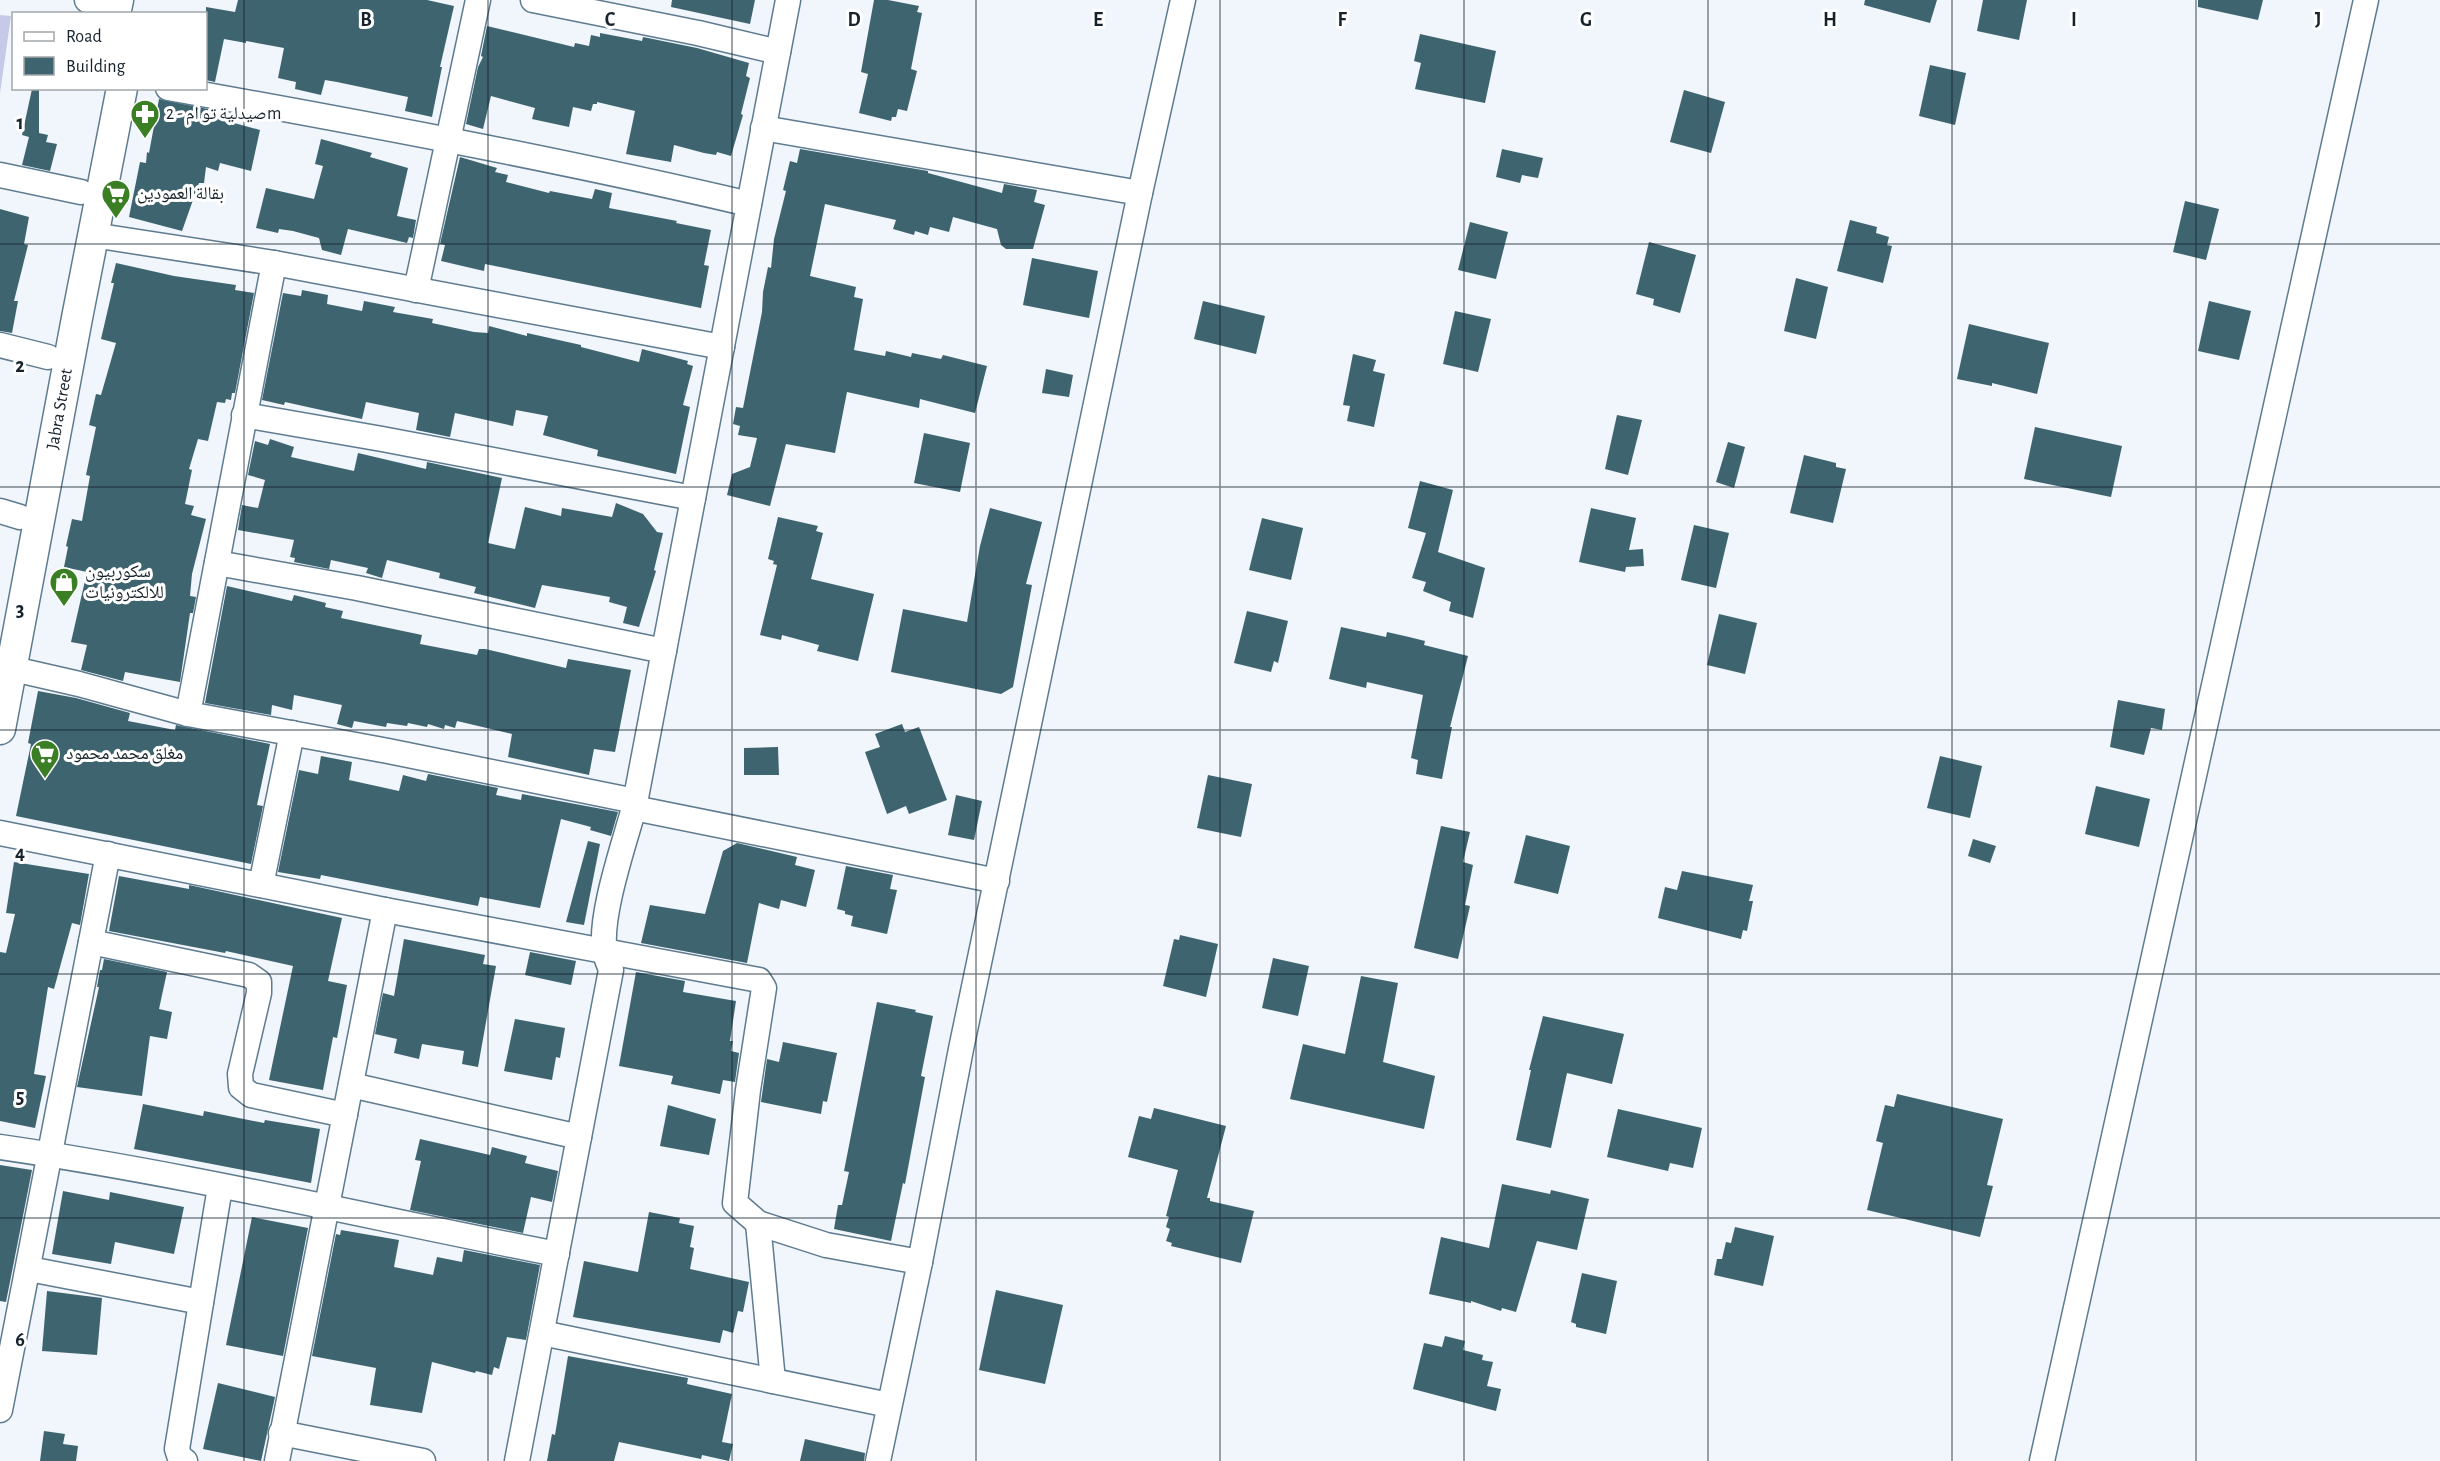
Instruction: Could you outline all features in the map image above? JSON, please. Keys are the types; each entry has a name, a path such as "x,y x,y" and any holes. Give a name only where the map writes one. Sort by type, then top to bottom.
{"street":[{"path":"87,0 125,7"},
{"path":"416,290 478,0"},
{"path":"533,0 698,33 778,52"},
{"path":"517,1461 611,970 605,953 606,912 634,804 788,0"},
{"path":"878,1461 920,1262 961,1048 1140,193 1183,0"},
{"path":"2042,1461 2366,0"},
{"name":"Jabra Street","path":"0,627 10,514 48,357 101,90"},
{"name":"Jabra Street","path":"0,729 5,667 122,90"},
{"path":"179,90 448,140 637,178 749,204"},
{"path":"763,128 1140,193"},
{"path":"0,175 81,192"},
{"path":"93,235 274,263 722,347"},
{"path":"188,714 274,263"},
{"path":"0,345 48,357"},
{"path":"244,416 382,439 693,498"},
{"path":"217,563 357,588 664,651"},
{"path":"5,667 79,684 188,714 292,733 997,881"},
{"path":"261,885 292,733"},
{"path":"0,833 605,953 759,980 764,988 748,1089 735,1203 758,1223 826,1245 920,1262"},
{"path":"0,1410 108,854"},
{"path":"277,1461 385,910"},
{"path":"91,942 249,975 259,982 259,993 240,1074 241,1087 250,1095 345,1115"},
{"path":"351,1085 579,1137"},
{"path":"0,1147 327,1206 422,1228 557,1254"},
{"path":"185,1461 180,1458 177,1449 220,1187"},
{"path":"758,1223 773,1381"},
{"path":"29,1269 201,1302"},
{"path":"542,1333 889,1405"},
{"path":"281,1433 423,1461"}],"shaded area":[{"path":"0,15 11,16 0,93"}],"building":[{"path":"238,0 427,0 454,6 440,67 442,67 432,117 405,111 408,97 337,82 325,80 321,95 295,89 296,82 278,78 284,48 246,41 246,43 224,39 215,82 207,80 206,7 235,12"},
{"path":"672,0 755,0 750,24 671,7"},
{"path":"874,0 888,0 919,6 917,12 922,13 911,69 917,71 907,111 898,109 896,117 892,117 891,121 859,113 868,74 861,72"},
{"path":"1865,0 1937,0 1930,23 1864,5"},
{"path":"1983,0 2027,0 2019,40 1977,31"},
{"path":"2198,0 2263,0 2258,20 2198,7"},
{"path":"487,26 574,47 575,43 589,46 591,35 600,37 600,33 642,41 643,37 697,48 749,63 746,76 750,78 741,114 743,115 731,156 717,152 716,155 704,153 674,145 671,162 626,154 635,111 597,102 593,104 591,111 573,107 569,127 532,119 535,108 491,96 483,129 466,124 478,67 483,57 481,56"},
{"path":"1420,34 1496,51 1485,103 1415,89 1421,63 1414,61"},
{"path":"1930,65 1966,73 1955,125 1919,116"},
{"path":"32,90 39,90 39,133 48,135 46,142 57,144 50,171 22,165 29,137 22,135"},
{"path":"1684,90 1725,102 1711,153 1670,142"},
{"path":"159,99 217,111 216,118 260,130 251,171 220,163 218,171 206,167 204,183 199,183 182,231 129,217 140,162 146,163 147,152 149,153"},
{"path":"321,139 372,153 370,157 408,168 397,216 416,220 413,238 409,237 407,243 348,229 341,255 322,250 319,238 293,231 279,229 278,233 256,228 266,188 314,199 323,166 315,164"},
{"path":"800,149 928,171 928,173 1002,193 1004,184 1037,190 1034,202 1045,205 1033,249 1006,249 1001,245 997,229 953,217 949,232 930,227 928,235 915,231 914,235 893,229 896,220 825,204 810,276 856,287 854,297 863,299 854,350 885,356 886,351 911,357 912,353 941,359 943,355 987,366 975,413 920,399 919,408 847,392 835,453 786,444 770,506 727,495 732,474 750,467 757,438 738,435 740,426 733,424 736,407 743,408 762,312 763,292 768,267 771,268 774,239 786,191 783,190 790,161 797,163"},
{"path":"1502,149 1543,158 1538,178 1522,175 1520,183 1496,177"},
{"path":"460,157 497,168 495,172 508,175 506,182 549,193 550,191 592,199 595,189 612,193 609,208 711,230 704,265 709,266 701,308 485,264 484,271 441,261 445,245 440,244"},
{"path":"2185,201 2219,209 2206,260 2173,252"},
{"path":"0,209 29,217 24,244 28,245 14,301 18,301 12,333 0,331"},
{"path":"1850,220 1877,227 1876,233 1889,237 1887,245 1892,246 1883,283 1837,271"},
{"path":"1470,222 1508,232 1496,279 1458,270"},
{"path":"1649,242 1696,255 1680,313 1653,305 1654,299 1636,294"},
{"path":"1032,258 1098,271 1089,318 1023,305"},
{"path":"116,263 174,276 236,285 235,290 254,293 235,393 232,393 231,400 226,399 225,403 217,402 208,441 198,439 189,469 192,470 185,504 194,506 191,515 206,519 192,574 190,596 196,597 193,613 190,613 180,682 125,672 123,681 81,670 87,645 71,642 87,572 64,567 68,547 66,546 72,519 82,521 90,476 86,475 96,427 89,425 96,394 101,395 116,343 101,339 114,283 111,283"},
{"path":"1796,278 1828,287 1816,339 1784,331"},
{"path":"302,290 328,295 327,304 362,311 364,301 395,307 393,312 433,319 432,323 474,332 488,333 489,326 527,336 527,333 581,345 581,347 639,362 642,349 688,361 687,364 693,366 683,405 690,407 676,474 597,456 598,450 543,435 548,416 516,410 513,426 455,413 450,437 416,430 419,413 366,402 362,419 285,402 284,405 262,400 283,293 301,296"},
{"path":"1203,301 1265,316 1256,354 1194,339"},
{"path":"2209,301 2251,311 2239,360 2198,351"},
{"path":"1455,311 1491,319 1478,372 1443,364"},
{"path":"1969,324 2049,343 2037,394 1992,383 1992,386 1957,379"},
{"path":"1353,354 1376,360 1373,371 1385,374 1374,427 1347,421 1350,406 1343,405"},
{"path":"1046,369 1073,375 1069,397 1042,393"},
{"path":"1617,415 1642,420 1628,475 1605,469"},
{"path":"2035,427 2122,446 2111,497 2024,479"},
{"path":"924,433 970,443 960,492 914,483"},
{"path":"270,439 294,447 291,457 354,471 358,453 426,469 427,462 502,478 488,543 515,549 525,507 561,516 562,508 612,517 616,503 643,514 657,532 663,533 654,570 656,571 639,627 623,623 627,607 609,602 610,597 542,585 535,608 474,593 476,587 439,578 440,573 387,560 382,578 366,573 368,568 331,560 329,569 294,562 295,558 290,557 294,540 238,530 242,505 258,508 265,480 248,475 255,441 268,445"},
{"path":"1728,442 1745,447 1734,488 1716,482"},
{"path":"1804,455 1836,463 1836,467 1846,469 1833,523 1790,513"},
{"path":"1420,481 1453,490 1438,552 1485,568 1473,618 1449,611 1451,602 1423,591 1426,582 1412,578 1426,533 1408,528"},
{"path":"990,508 1042,522 1026,584 1032,585 1013,687 1001,694 891,672 903,609 967,622 980,546"},
{"path":"1591,508 1636,518 1629,550 1643,549 1644,566 1626,567 1625,572 1579,562"},
{"path":"778,517 818,526 816,531 823,533 811,579 874,594 858,661 817,651 819,645 782,635 781,640 760,635 777,565 768,559"},
{"path":"1262,518 1303,528 1291,580 1249,570"},
{"path":"1694,525 1729,533 1716,588 1681,580"},
{"path":"227,586 292,601 294,595 326,603 325,607 343,611 341,618 422,635 420,644 477,655 479,649 485,649 566,668 568,659 631,670 615,752 594,749 589,775 508,757 512,734 457,721 455,728 445,725 444,729 428,724 427,727 408,723 407,726 387,723 386,727 354,721 352,728 337,724 342,705 294,695 292,710 272,705 271,715 205,703"},
{"path":"1247,611 1288,621 1278,663 1274,661 1271,672 1234,663"},
{"path":"1719,614 1757,623 1745,674 1707,665"},
{"path":"1341,627 1386,637 1387,632 1409,637 1425,641 1424,645 1468,656 1450,727 1452,727 1442,779 1416,774 1418,760 1411,758 1423,695 1367,682 1366,688 1329,679"},
{"path":"38,691 76,698 130,713 128,721 175,730 176,725 270,744 257,805 263,806 251,864 16,816 31,744 28,743"},
{"path":"2118,700 2165,709 2162,730 2151,728 2144,755 2110,747"},
{"path":"902,724 905,732 919,727 947,800 909,814 906,806 887,814 865,752 880,747 875,734"},
{"path":"778,747 779,775 744,775 744,748"},
{"path":"321,756 352,762 349,780 399,791 403,775 426,781 428,774 498,788 496,795 521,800 522,794 618,812 611,836 590,830 591,827 561,819 540,908 480,897 478,906 321,875 320,879 278,872 299,770 318,774"},
{"path":"1940,756 1982,766 1970,818 1927,808"},
{"path":"1208,775 1252,784 1241,837 1197,828"},
{"path":"2096,786 2150,799 2139,847 2085,834"},
{"path":"956,795 982,801 974,840 948,835"},
{"path":"1441,826 1470,832 1463,862 1473,865 1465,905 1470,906 1458,959 1414,948"},
{"path":"1526,835 1570,846 1558,894 1514,883"},
{"path":"1973,839 1996,846 1990,863 1968,856"},
{"path":"588,841 600,844 584,925 566,922"},
{"path":"737,843 797,857 795,865 815,870 806,907 781,900 779,909 759,903 747,963 641,943 650,905 705,914 723,851"},
{"path":"14,862 89,874 80,925 72,923 54,989 48,987 34,1074 46,1076 35,1128 0,1121 0,952 6,953 15,914 6,913"},
{"path":"846,866 893,875 890,889 897,890 887,934 851,926 853,916 837,909"},
{"path":"1682,871 1753,885 1749,901 1753,901 1747,931 1743,930 1741,939 1658,918 1665,887 1677,890"},
{"path":"119,876 189,889 189,885 342,918 328,981 347,985 337,1038 333,1037 323,1090 269,1080 293,966 226,951 225,953 109,931"},
{"path":"1180,935 1218,944 1206,997 1163,986 1174,939 1179,940"},
{"path":"404,939 485,955 483,964 496,966 478,1067 462,1064 464,1051 422,1044 419,1059 394,1053 397,1039 375,1034 383,993 394,996"},
{"path":"530,952 576,961 571,985 525,975"},
{"path":"1273,958 1309,966 1298,1016 1262,1008"},
{"path":"104,959 167,972 159,1009 172,1012 167,1039 150,1036 142,1096 77,1087"},
{"path":"636,972 685,981 683,992 736,1001 730,1041 733,1041 731,1051 739,1053 735,1082 723,1080 720,1094 671,1084 673,1076 619,1066"},
{"path":"1361,976 1398,983 1383,1062 1435,1076 1424,1129 1290,1099 1303,1044 1345,1054"},
{"path":"877,1002 933,1016 921,1076 925,1077 905,1184 903,1183 891,1241 834,1229 838,1205 842,1205 849,1172 844,1171"},
{"path":"1543,1016 1624,1034 1612,1084 1567,1073 1551,1148 1516,1140 1531,1070 1529,1070"},
{"path":"515,1019 565,1028 560,1058 556,1057 552,1080 504,1071"},
{"path":"783,1042 837,1053 827,1102 823,1101 821,1114 761,1102 767,1059 779,1062"},
{"path":"1897,1094 2003,1119 1987,1185 1993,1186 1980,1237 1867,1210 1883,1143 1876,1141 1885,1105 1894,1107"},
{"path":"143,1104 203,1116 204,1111 264,1123 265,1120 320,1129 311,1183 134,1149"},
{"path":"668,1105 716,1119 709,1155 660,1146"},
{"path":"1154,1108 1226,1126 1207,1198 1210,1198 1210,1201 1254,1211 1241,1263 1171,1246 1172,1243 1166,1241 1170,1229 1166,1227 1169,1217 1166,1216 1178,1170 1128,1157 1139,1116 1151,1119"},
{"path":"1618,1109 1702,1128 1693,1168 1670,1163 1668,1171 1607,1157"},
{"path":"420,1139 490,1155 492,1147 527,1156 525,1163 558,1171 552,1202 531,1197 523,1233 410,1210 421,1161 415,1160"},
{"path":"0,1165 32,1170 6,1302 0,1301"},
{"path":"1502,1184 1550,1194 1551,1190 1589,1199 1577,1250 1537,1241 1516,1312 1502,1308 1501,1311 1471,1301 1471,1303 1429,1294 1441,1237 1489,1248"},
{"path":"63,1191 109,1200 110,1192 184,1207 174,1254 115,1242 111,1264 52,1254"},
{"path":"649,1212 680,1218 679,1223 694,1226 690,1247 694,1248 690,1269 749,1282 743,1312 738,1311 733,1333 723,1330 720,1343 573,1317 584,1261 638,1272"},
{"path":"252,1217 308,1228 283,1356 226,1345"},
{"path":"1735,1227 1774,1236 1763,1286 1714,1275 1717,1259 1722,1259 1726,1242 1731,1243"},
{"path":"341,1230 399,1240 394,1267 433,1275 437,1257 462,1262 464,1250 540,1265 526,1340 507,1337 499,1369 494,1367 492,1375 432,1362 422,1413 370,1405 376,1368 312,1356 336,1234 340,1235"},
{"path":"1582,1273 1617,1281 1606,1334 1576,1327 1576,1324 1571,1322"},
{"path":"996,1290 1063,1305 1045,1384 979,1370"},
{"path":"47,1291 102,1298 97,1355 42,1351"},
{"path":"1445,1336 1465,1341 1463,1350 1483,1355 1482,1360 1493,1362 1487,1386 1501,1389 1496,1411 1413,1389 1424,1343 1442,1347"},
{"path":"568,1356 688,1378 687,1384 732,1394 722,1442 733,1444 729,1461 702,1455 701,1459 619,1442 614,1461 547,1461 552,1434 555,1435"},
{"path":"218,1383 275,1397 261,1461 203,1449"},
{"path":"44,1431 65,1434 63,1444 78,1446 76,1461 40,1461"},
{"path":"805,1439 865,1453 864,1461 800,1461"}],"place":[{"name":"صيدلية تو ام - 2m","path":"145,140"},
{"name":"بقالة العمودين","path":"116,220"},
{"name":"سكوربيون للالكترونيات","path":"64,608"},
{"name":"مغلق محمد محمود","path":"45,780"}]}
